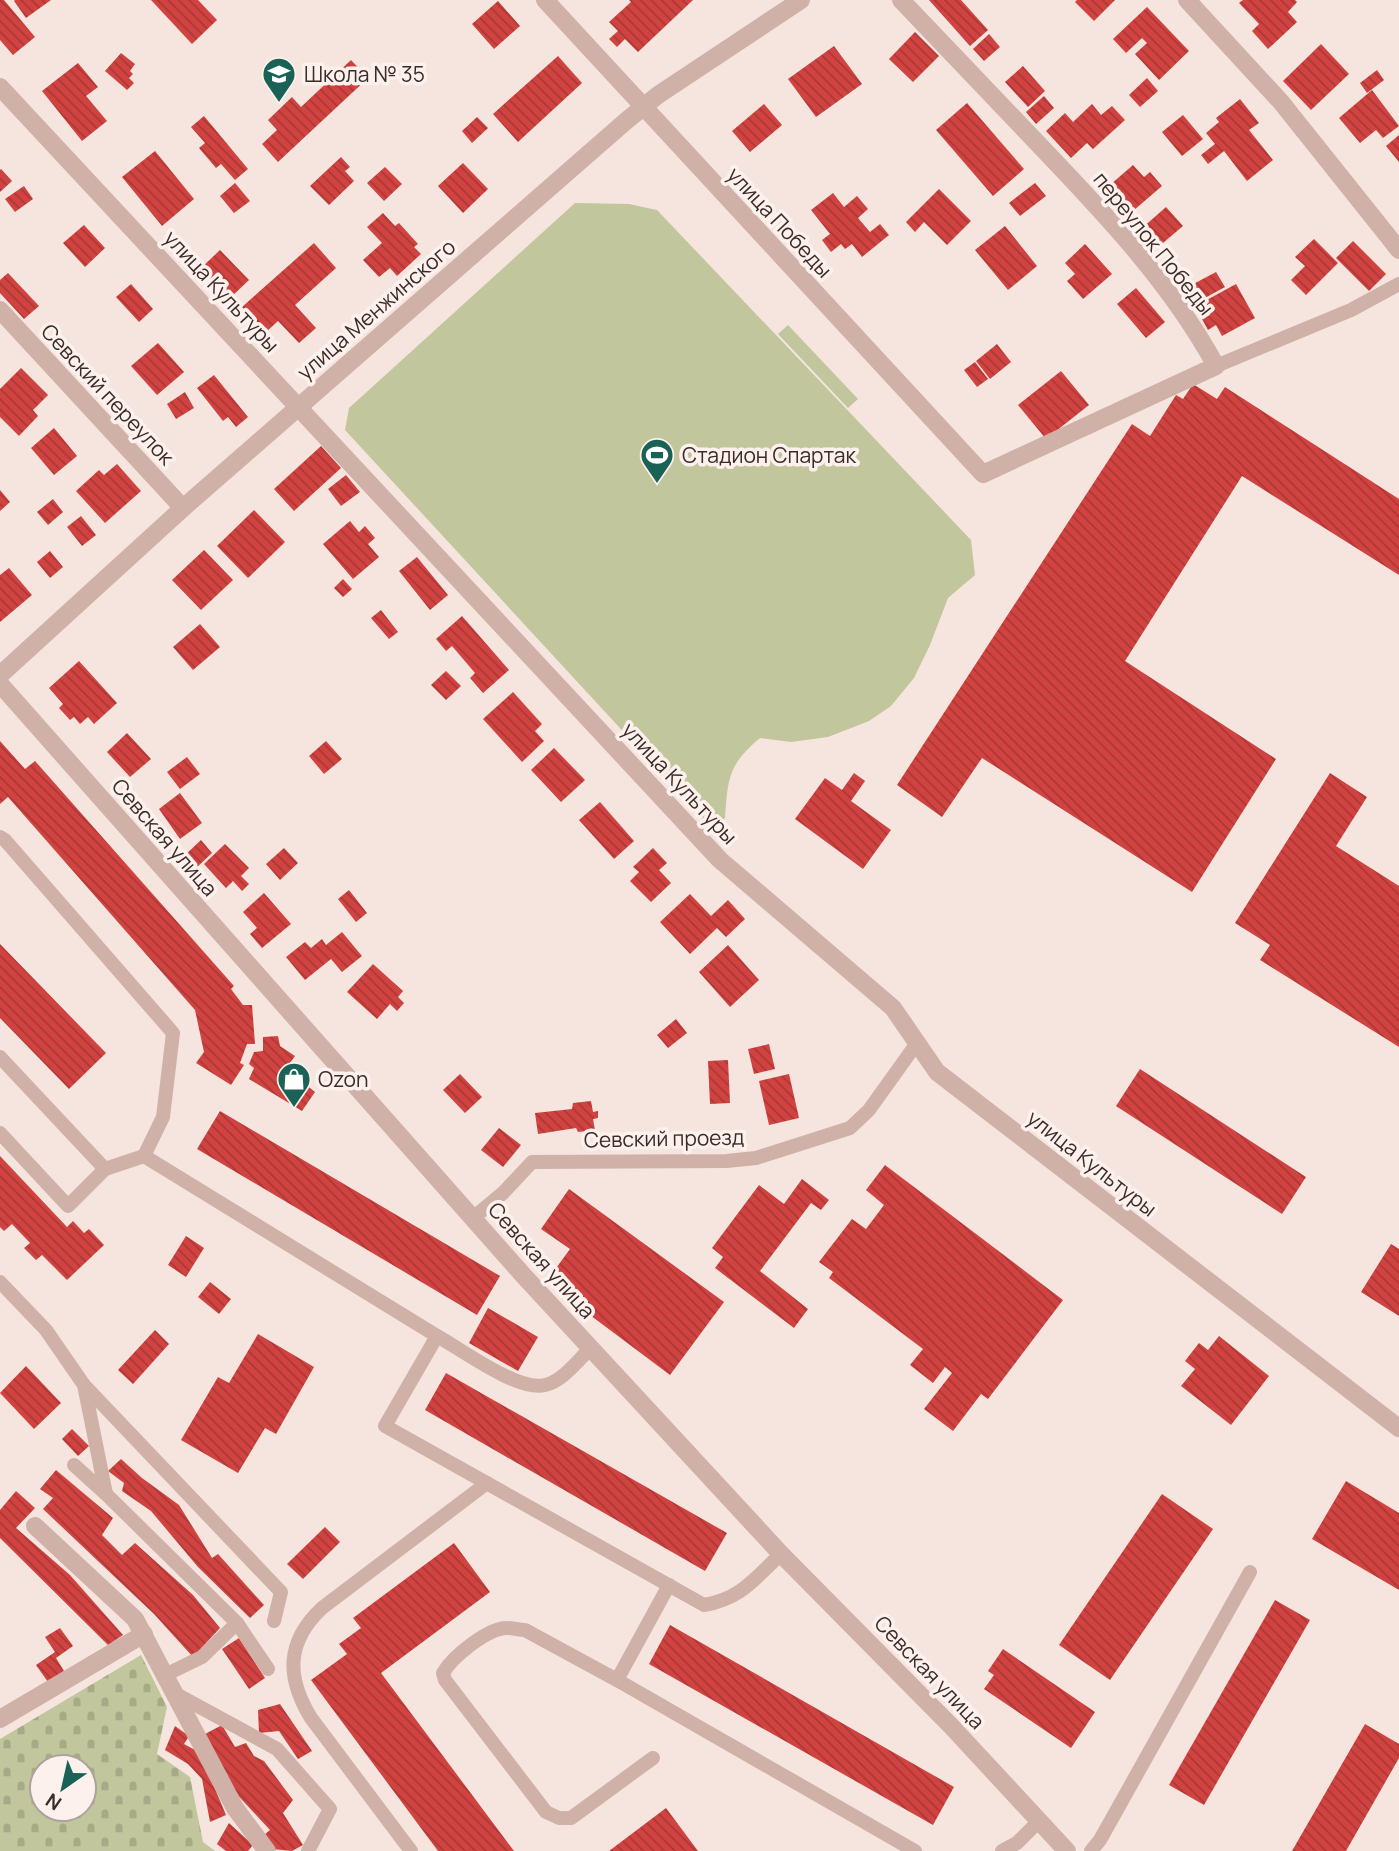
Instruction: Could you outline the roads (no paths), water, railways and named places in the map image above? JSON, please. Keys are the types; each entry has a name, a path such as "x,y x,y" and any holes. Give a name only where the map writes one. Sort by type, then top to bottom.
{"street":[{"name":"улица Победы","path":"545,0 983,474 1216,366"},
{"name":"улица Менжинского","path":"0,676 183,508 643,107 801,0"},
{"name":"переулок Победы","path":"901,0 1086,194 1159,280 1201,338 1216,366"},
{"path":"1187,0 1280,102 1399,250"},
{"name":"улица Культуры","path":"0,87 720,860 893,1008 937,1072 1399,1428"},
{"name":"Севский переулок","path":"0,310 183,508"},
{"name":"Севская улица","path":"0,684 591,1348 781,1554 952,1727 1067,1851"},
{"path":"35,1526 135,1619 234,1808 267,1851"},
{"path":"0,1719 144,1634"}],"lane":[{"path":"1216,366 1351,310 1399,284"},
{"path":"0,838 5,840 173,1033 163,1116 144,1156 105,1170 68,1206 0,1133"},
{"name":"Севский проезд","path":"473,1218 503,1194 532,1162 727,1161 756,1158 850,1128 869,1110 916,1043"},
{"path":"0,1057 105,1170"},
{"path":"144,1156 437,1336 514,1380 543,1386 557,1380 591,1348"},
{"path":"0,1282 46,1330 84,1385 281,1592 274,1621"},
{"path":"437,1336 385,1426 704,1605 736,1596 781,1554"},
{"path":"84,1385 106,1493"},
{"path":"74,1465 106,1493 237,1623 268,1668"},
{"path":"411,1851 299,1699 294,1648 309,1620 322,1608 487,1483"},
{"path":"1091,1851 1100,1840 1250,1572"},
{"path":"617,1680 669,1585"},
{"path":"165,1675 202,1657 237,1623"},
{"path":"653,1758 571,1818 559,1818 546,1812 445,1680 443,1673 448,1665 492,1631 508,1628 525,1630 915,1851"},
{"path":"174,1693 277,1749 330,1809 308,1851"},
{"path":"1002,1851 1017,1843 1039,1821"}],"place":[{"name":"Школа № 35","path":"279,104"},
{"name":"Стадион Спартак","path":"657,485"},
{"name":"Ozon","path":"294,1109"}]}
